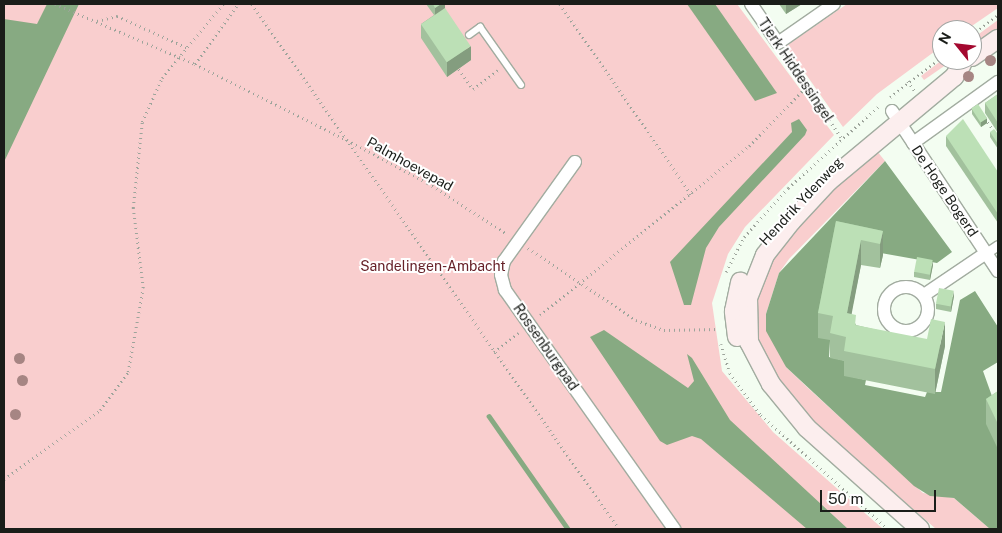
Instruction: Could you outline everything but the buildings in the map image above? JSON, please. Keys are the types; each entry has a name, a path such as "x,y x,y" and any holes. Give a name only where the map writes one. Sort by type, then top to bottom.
{"main road":[{"name":"Hendrik Ydenweg","path":"982,50 998,39"},
{"name":"Hendrik Ydenweg","path":"920,529 807,428 793,422 751,375 736,333 736,294 750,257 774,225 945,70"}],"street":[{"name":"Tjerk Hiddessingel","path":"751,4 778,43"},
{"path":"778,43 834,4"},
{"path":"913,143 998,82"},
{"name":"De Hoge Bogerd","path":"895,115 998,271"},
{"name":"Rossenburgpad","path":"575,162 504,262 501,275 505,290 674,529"},
{"path":"924,295 998,245"}],"lane":[{"path":"469,36 480,27 521,85"}],"path":[{"name":"Palmhoevepad","path":"54,4 195,64 428,183 636,320 664,330 719,329 719,320"},
{"path":"4,479 100,410 128,372 142,306 133,208 142,122 162,78 223,4"},
{"path":"195,64 238,4"},
{"path":"252,4 618,529"},
{"path":"560,4 691,194"},
{"path":"96,22 117,16 188,48"},
{"path":"982,28 998,16"},
{"name":"Tjerk Hiddessingel","path":"778,43 841,137"},
{"path":"459,68 473,89 506,64"},
{"path":"494,352 749,146 806,87"},
{"path":"973,100 998,136"},
{"name":"Hendrik Ydenweg","path":"725,275 744,237 841,137"}],"green space":[{"name":"Sandelingen-Ambacht","path":"4,4 737,4 834,135 745,227 728,254 712,303 722,371 773,432 883,529 4,529"},
{"path":"847,4 998,4 998,8 981,20 932,20 932,53 877,94 843,127 786,46"},
{"path":"998,20 998,29 982,40 982,32"},
{"path":"932,68 932,70 938,70 924,80 921,76"},
{"path":"873,146 885,161 789,259 779,273 766,314 786,367 923,493 954,498 990,529 936,529 813,422 778,383 752,331 760,277 796,223"}],"shaded area":[{"path":"47,4 79,4 4,162 4,19 37,24"},
{"path":"687,4 715,4 777,93 755,101"},
{"path":"799,119 807,130 805,135 719,227 706,248 691,305 684,305 670,262 792,132 791,123"},
{"path":"885,161 952,252 937,263 836,245 829,357 846,361 844,375 866,380 865,385 925,397 927,392 941,392 960,300 975,291 998,327 998,362 983,371 998,413 998,529 990,529 954,498 930,496 914,486 786,367 766,331 766,314 779,273"},
{"path":"604,330 688,388 694,381 687,354 692,358 730,420 848,529 807,529 701,439 692,436 667,445 660,441 590,337"}],"waterway":[{"path":"489,416 568,529"}]}
